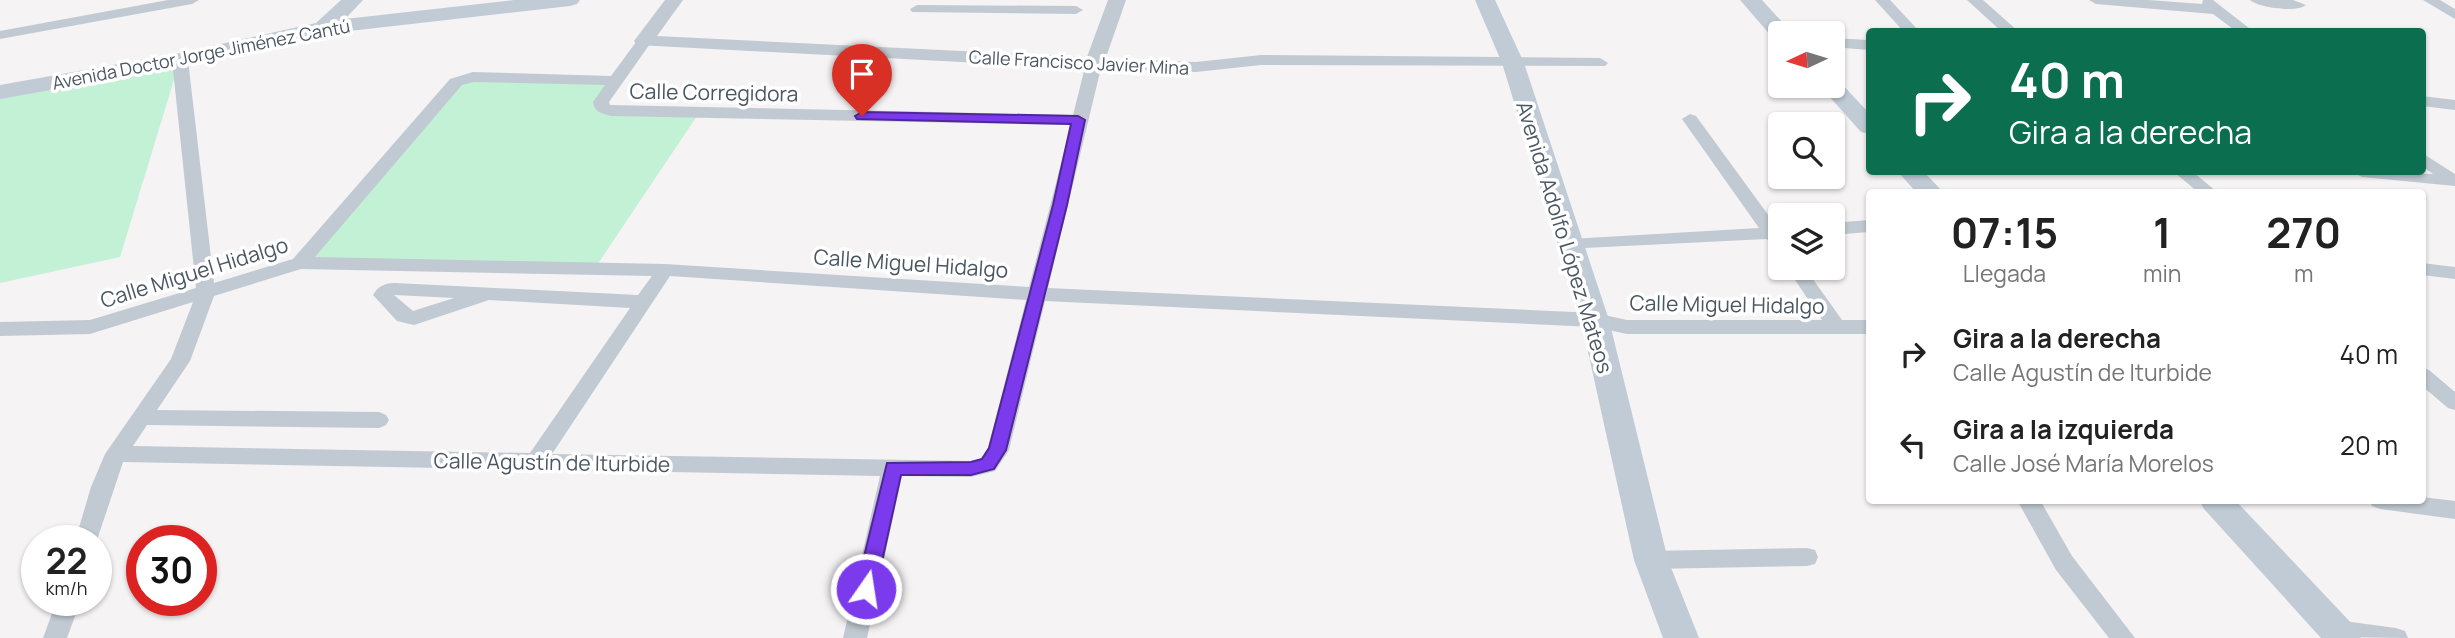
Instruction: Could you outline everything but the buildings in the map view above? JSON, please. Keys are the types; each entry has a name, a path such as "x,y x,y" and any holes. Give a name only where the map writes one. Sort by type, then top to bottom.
{"main road":[{"path":"323,28 353,0"},
{"name":"Avenida Doctor Jorge Jiménez Cantú","path":"0,92 180,60 323,28 570,0"},
{"name":"Avenida Adolfo López Mateos","path":"1485,0 1513,63 1595,320 1651,560 1681,638"},
{"path":"1749,0 1769,21"},
{"path":"1842,98 1866,121"},
{"path":"1913,175 1927,189"},
{"path":"2219,504 2340,634"}],"street":[{"path":"0,35 168,2 191,0"},
{"path":"300,263 452,85 461,79 473,77 615,82 674,0"},
{"path":"1037,294 1078,120 1094,63 1117,0"},
{"path":"1882,0 1909,28"},
{"path":"1974,0 2007,28"},
{"path":"2096,0 2218,10"},
{"path":"2204,0 2242,28"},
{"path":"2257,0 2299,5"},
{"path":"2430,0 2455,15"},
{"path":"917,9 960,5 1076,10"},
{"name":"Calle Francisco Javier Mina","path":"644,41 1196,67 1261,60 1600,63"},
{"path":"1845,43 1866,44"},
{"path":"91,525 102,487 116,454 180,360 206,293 180,60"},
{"name":"Calle Corregidora","path":"615,82 601,102 602,107 611,111 1078,120"},
{"path":"2426,101 2455,105"},
{"path":"1690,119 1768,225"},
{"path":"2426,161 2455,181"},
{"path":"2187,175 2204,189"},
{"path":"2393,175 2455,181"},
{"path":"1845,228 1866,226"},
{"path":"1570,245 1768,237"},
{"name":"Calle Miguel Hidalgo","path":"0,329 90,327 300,263 665,270 1037,294 1595,320 1628,327 1866,327"},
{"path":"2426,269 2455,273"},
{"path":"536,461 665,270"},
{"path":"1804,280 1837,328"},
{"path":"488,294 643,302"},
{"name":"Calle Agustín de Iturbide","path":"116,454 971,469 988,465 998,450 1037,294"},
{"path":"2426,377 2455,382"},
{"path":"2426,379 2455,403"},
{"path":"141,417 379,420"},
{"path":"855,638 893,468"},
{"path":"2030,504 2064,563 2123,638"},
{"path":"2410,504 2455,510"},
{"path":"1651,560 1807,557"},
{"path":"55,638 63,616"},
{"path":"2340,634 2396,638"}],"green space":[{"path":"180,60 120,257 0,283 0,92"},
{"path":"461,79 615,81 602,107 699,113 595,268 300,263"}],"route":[{"path":"862,116 1078,120 1060,205 998,450 988,465 971,469 893,468 866,589"}]}
